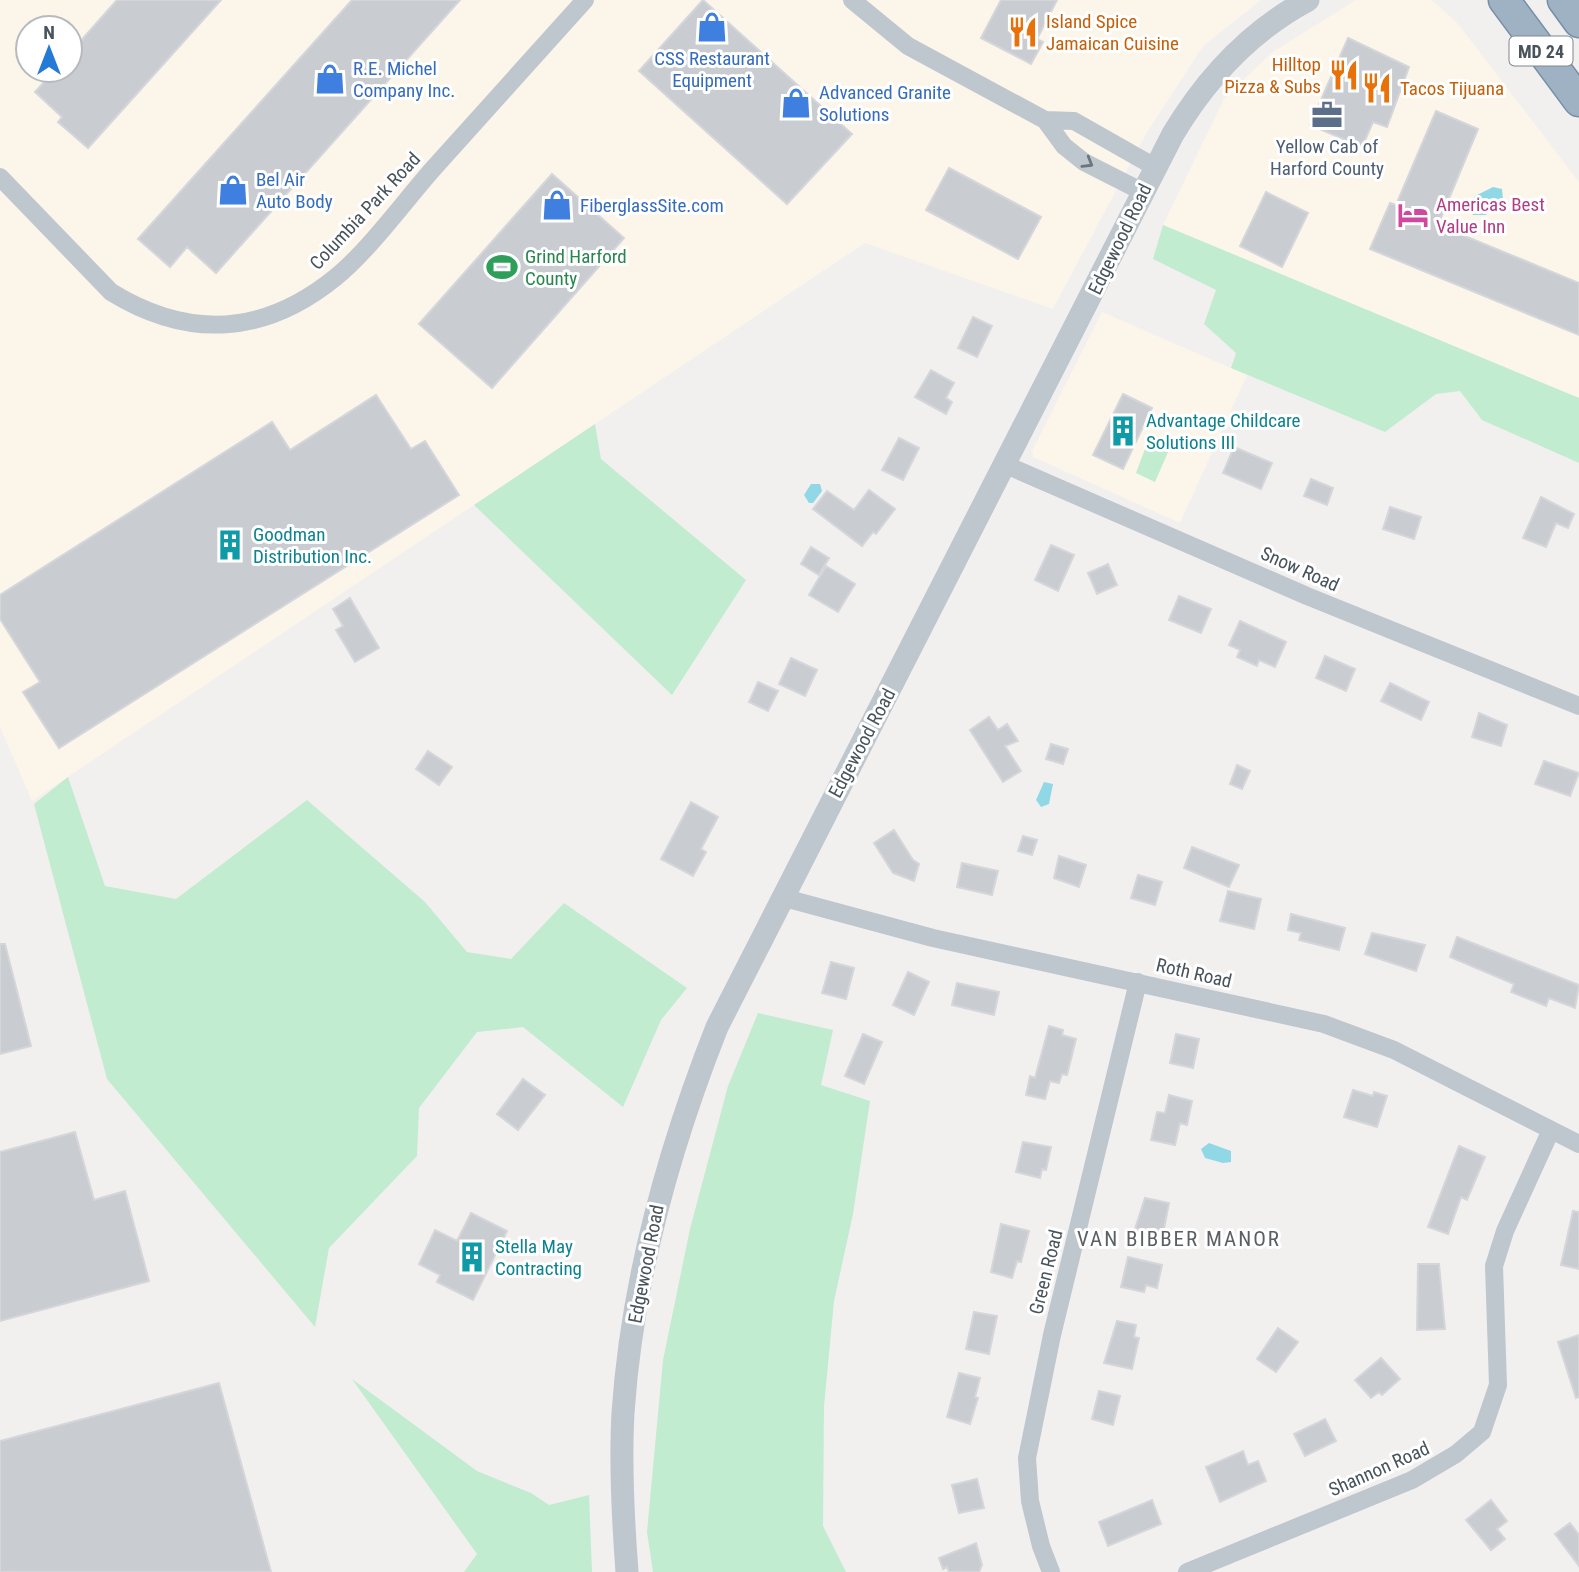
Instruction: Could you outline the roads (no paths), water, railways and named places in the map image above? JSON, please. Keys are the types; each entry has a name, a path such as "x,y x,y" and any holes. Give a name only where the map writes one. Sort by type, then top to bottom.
{"highway":[{"name":"MD 24","path":"1504,0 1579,101"},
{"name":"MD 24","path":"1563,0 1579,22"}],"street":[{"name":"Columbia Park Road","path":"0,177 111,292 134,306 160,317 189,324 226,326 278,313 338,276 584,0"},
{"path":"852,0 908,46 1045,120 1064,146 1084,162 1143,192"},
{"name":"Edgewood Road","path":"627,1572 622,1467 623,1413 635,1316 655,1215 688,1100 707,1051 781,897 1006,465 1155,167 1190,105 1213,76 1258,33 1307,0"},
{"path":"1045,120 1074,121 1155,167"},
{"name":"Snow Road","path":"1006,465 1358,617 1579,706"},
{"name":"Roth Road","path":"781,897 933,938 1139,982 1357,1034 1460,1082 1579,1144"},
{"name":"Green Road","path":"1051,1572 1030,1501 1029,1448 1052,1335 1139,982"},
{"name":"Shannon Road","path":"1186,1572 1412,1480 1456,1454 1482,1432 1498,1385 1494,1266 1505,1231 1551,1130"}],"water":[{"path":"1493,187 1502,189 1503,199 1490,206 1486,215 1473,215 1470,209 1475,196"},
{"path":"811,484 820,484 822,491 813,503 809,503 804,495"},
{"path":"1044,782 1053,784 1049,804 1041,807 1036,800"},
{"path":"1209,1143 1231,1151 1231,1162 1223,1163 1205,1158 1201,1149"}],"place":[{"name":"CSS Restaurant Equipment","path":"712,27"},
{"name":"Island Spice Jamaican Cuisine","path":"1023,32"},
{"name":"Hilltop Pizza & Subs","path":"1344,75"},
{"name":"R.E. Michel Company Inc.","path":"330,79"},
{"name":"Tacos Tijuana","path":"1377,88"},
{"name":"Advanced Granite Solutions","path":"796,103"},
{"name":"Yellow Cab of Harford County","path":"1327,115"},
{"name":"Bel Air Auto Body","path":"233,190"},
{"name":"FiberglassSite.com","path":"557,205"},
{"name":"Americas Best Value Inn","path":"1413,215"},
{"name":"Grind Harford County","path":"502,267"},
{"name":"Advantage Childcare Solutions III","path":"1123,431"},
{"name":"Goodman Distribution Inc.","path":"230,545"},
{"name":"Stella May Contracting","path":"472,1257"}],"district":[{"name":"VAN BIBBER MANOR","path":"1179,1239"}]}
